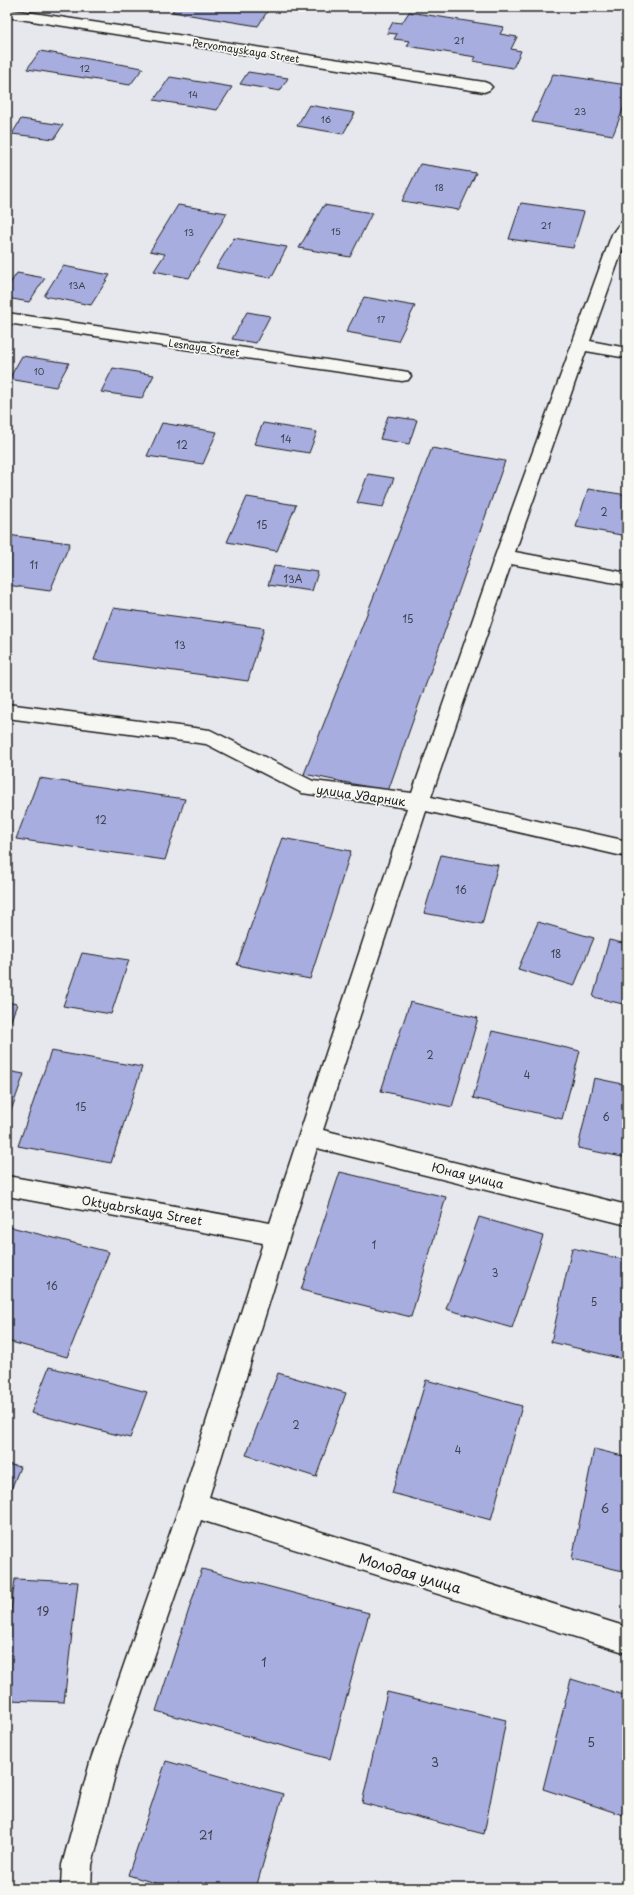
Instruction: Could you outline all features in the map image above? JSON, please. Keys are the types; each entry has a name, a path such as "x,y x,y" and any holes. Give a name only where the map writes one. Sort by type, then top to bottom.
{"street":[{"name":"Pervomayskaya Street","path":"7,13 484,87"},
{"path":"76,1888 77,1864 104,1759 193,1505 309,1136 419,802 504,556 620,234 627,225"},
{"name":"Lesnaya Street","path":"7,318 402,376"},
{"path":"580,345 627,354"},
{"path":"504,556 627,579"},
{"name":"улица Ударник","path":"7,711 210,737 309,788 419,802 627,849"},
{"name":"Юная улица","path":"309,1136 627,1215"},
{"name":"Oktyabrskaya Street","path":"7,1186 278,1235"},
{"name":"Молодая улица","path":"193,1505 627,1640"}],"building":[{"path":"175,7 270,7 258,26 172,12"},
{"path":"409,12 504,27 500,34 517,37 511,49 521,51 513,68 473,61 476,57 407,46 410,41 394,39 397,34 387,33 393,22 402,23"},
{"path":"40,51 143,68 130,85 27,69"},
{"path":"248,72 288,78 280,91 240,84"},
{"path":"553,74 627,85 627,99 613,135 532,122"},
{"path":"170,77 232,87 217,110 154,100"},
{"path":"309,105 355,113 343,134 297,126"},
{"path":"21,119 63,125 54,139 12,134"},
{"path":"420,164 476,173 459,210 402,201"},
{"path":"521,203 584,212 573,248 509,239"},
{"path":"178,205 227,213 189,278 154,271 165,254 150,251"},
{"path":"324,205 372,213 350,257 299,248"},
{"path":"234,238 287,247 271,278 216,268"},
{"path":"63,266 110,275 91,305 44,296"},
{"path":"17,273 45,278 29,302 7,298 7,288"},
{"path":"364,297 415,306 398,341 346,332"},
{"path":"247,312 270,316 256,343 232,339"},
{"path":"22,356 69,363 56,387 9,379"},
{"path":"113,368 154,375 142,398 101,392"},
{"path":"388,416 417,420 409,444 380,439"},
{"path":"162,423 217,432 203,464 147,456"},
{"path":"263,423 317,432 309,453 254,444"},
{"path":"432,448 505,461 388,791 304,774"},
{"path":"368,474 394,478 383,507 357,503"},
{"path":"588,489 627,495 627,536 576,527"},
{"path":"247,497 296,505 277,551 227,542"},
{"path":"7,535 70,543 50,591 7,585"},
{"path":"274,566 318,572 312,591 268,585"},
{"path":"113,608 264,628 248,681 94,660"},
{"path":"39,778 185,799 165,860 16,839"},
{"path":"282,838 351,851 310,979 237,965"},
{"path":"441,855 498,865 482,924 424,913"},
{"path":"538,922 594,938 574,986 518,969"},
{"path":"609,940 627,944 627,1005 593,997"},
{"path":"82,953 129,960 111,1014 63,1006"},
{"path":"7,1002 17,1004 7,1031"},
{"path":"410,1002 478,1018 452,1107 381,1091"},
{"path":"492,1031 580,1051 562,1119 473,1098"},
{"path":"51,1051 142,1067 111,1163 18,1146"},
{"path":"7,1071 24,1074 7,1122"},
{"path":"594,1078 627,1085 627,1158 578,1148"},
{"path":"340,1172 446,1197 411,1317 301,1290"},
{"path":"479,1217 543,1236 512,1328 446,1309"},
{"path":"7,1226 109,1252 67,1357 7,1341 7,1323 9,1317 7,1317"},
{"path":"572,1248 627,1260 627,1360 551,1342"},
{"path":"49,1367 147,1392 130,1438 31,1413"},
{"path":"278,1373 346,1393 316,1477 246,1455"},
{"path":"426,1380 522,1406 491,1520 392,1493"},
{"path":"594,1449 627,1457 627,1572 572,1559"},
{"path":"7,1464 20,1467 7,1500"},
{"path":"202,1569 369,1613 330,1759 156,1711"},
{"path":"15,1579 78,1582 64,1702 7,1700 7,1641"},
{"path":"571,1679 627,1696 626,1816 543,1789"},
{"path":"387,1692 506,1720 484,1834 362,1803"},
{"path":"166,1761 283,1794 256,1888 171,1888 128,1875"}]}
